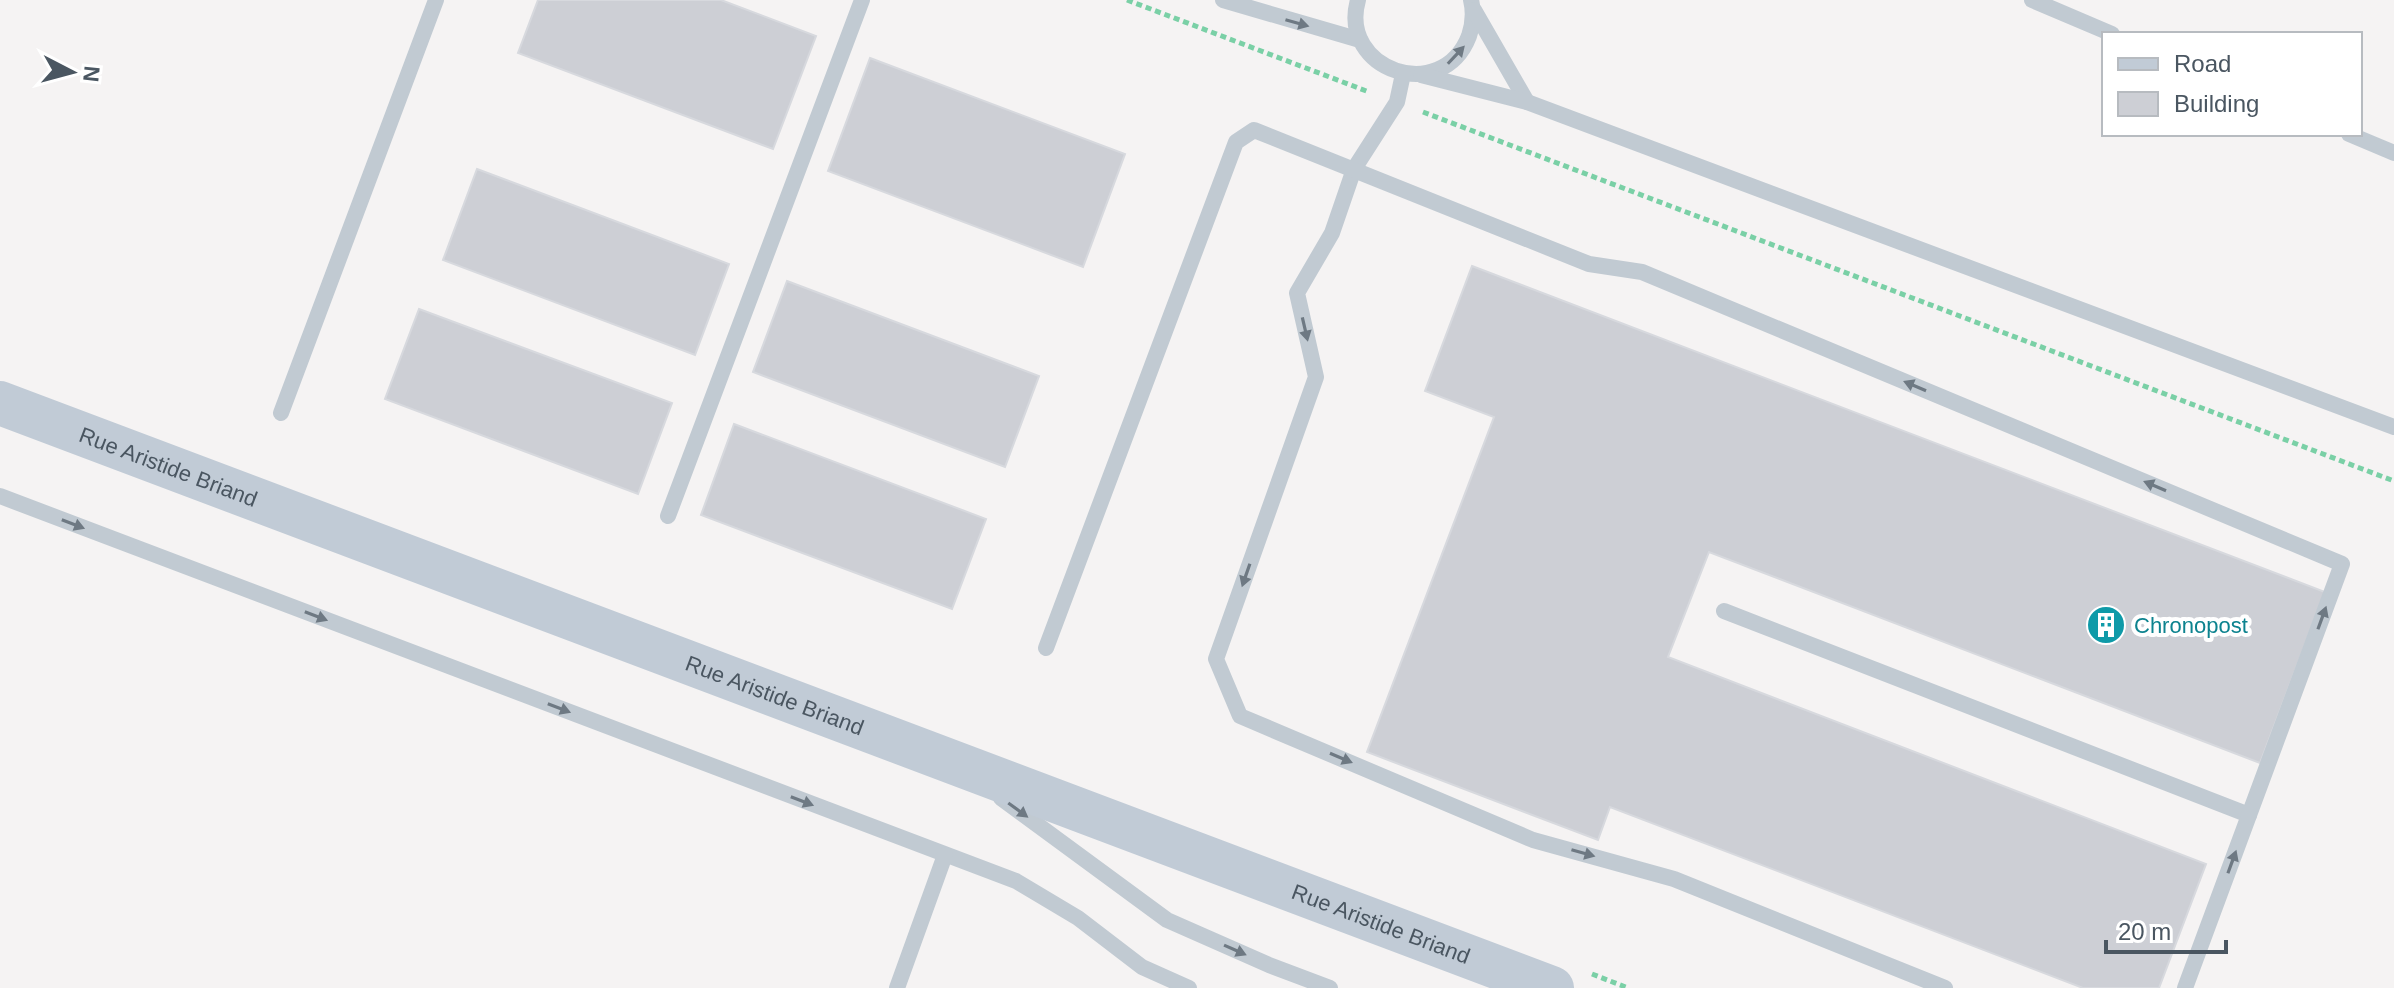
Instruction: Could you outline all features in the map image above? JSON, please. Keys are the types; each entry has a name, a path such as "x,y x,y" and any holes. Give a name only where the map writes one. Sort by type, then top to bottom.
{"main road":[{"name":"Rue Aristide Briand","path":"0,403 1552,988"}],"lane":[{"path":"281,413 436,0"},
{"path":"668,516 862,0"},
{"path":"1229,2 1268,0"},
{"path":"1358,0 1356,23 1360,40 1371,56 1385,67 1403,74 1421,75 1527,102 2394,427"},
{"path":"2032,0 2107,32"},
{"path":"1229,2 1360,40"},
{"path":"1421,75 1439,70 1454,60 1472,28 1475,3"},
{"path":"1475,3 1527,102"},
{"path":"1403,74 1397,102 1354,169 1332,233 1297,293 1316,377 1216,659 1240,716 1533,840 1674,879 1945,988"},
{"path":"1046,648 1236,142 1254,130 1589,264 1642,272 2342,564 2185,988"},
{"path":"2354,136 2394,153"},
{"path":"0,496 1016,881 1078,918 1142,967 1189,988"},
{"path":"1724,611 2249,815"},
{"path":"955,764 1167,920 1330,988"},
{"path":"897,988 945,855"}],"path":[{"path":"1127,0 2394,481"}],"building":[{"path":"538,0 721,0 816,36 773,149 518,53"},
{"path":"870,58 1125,154 1083,267 828,171"},
{"path":"477,169 729,264 695,355 443,260"},
{"name":"Chronopost","path":"1472,266 2325,592 2260,763 1709,552 1668,657 2206,864 2159,988 2083,988 1610,807 1598,840 1367,752 1494,417 1425,391"},
{"path":"787,281 1039,376 1005,467 753,372"},
{"path":"419,309 672,403 638,494 385,399"},
{"path":"734,424 986,519 952,609 701,515"}],"place":[{"name":"Chronopost","path":"2106,625"}]}
